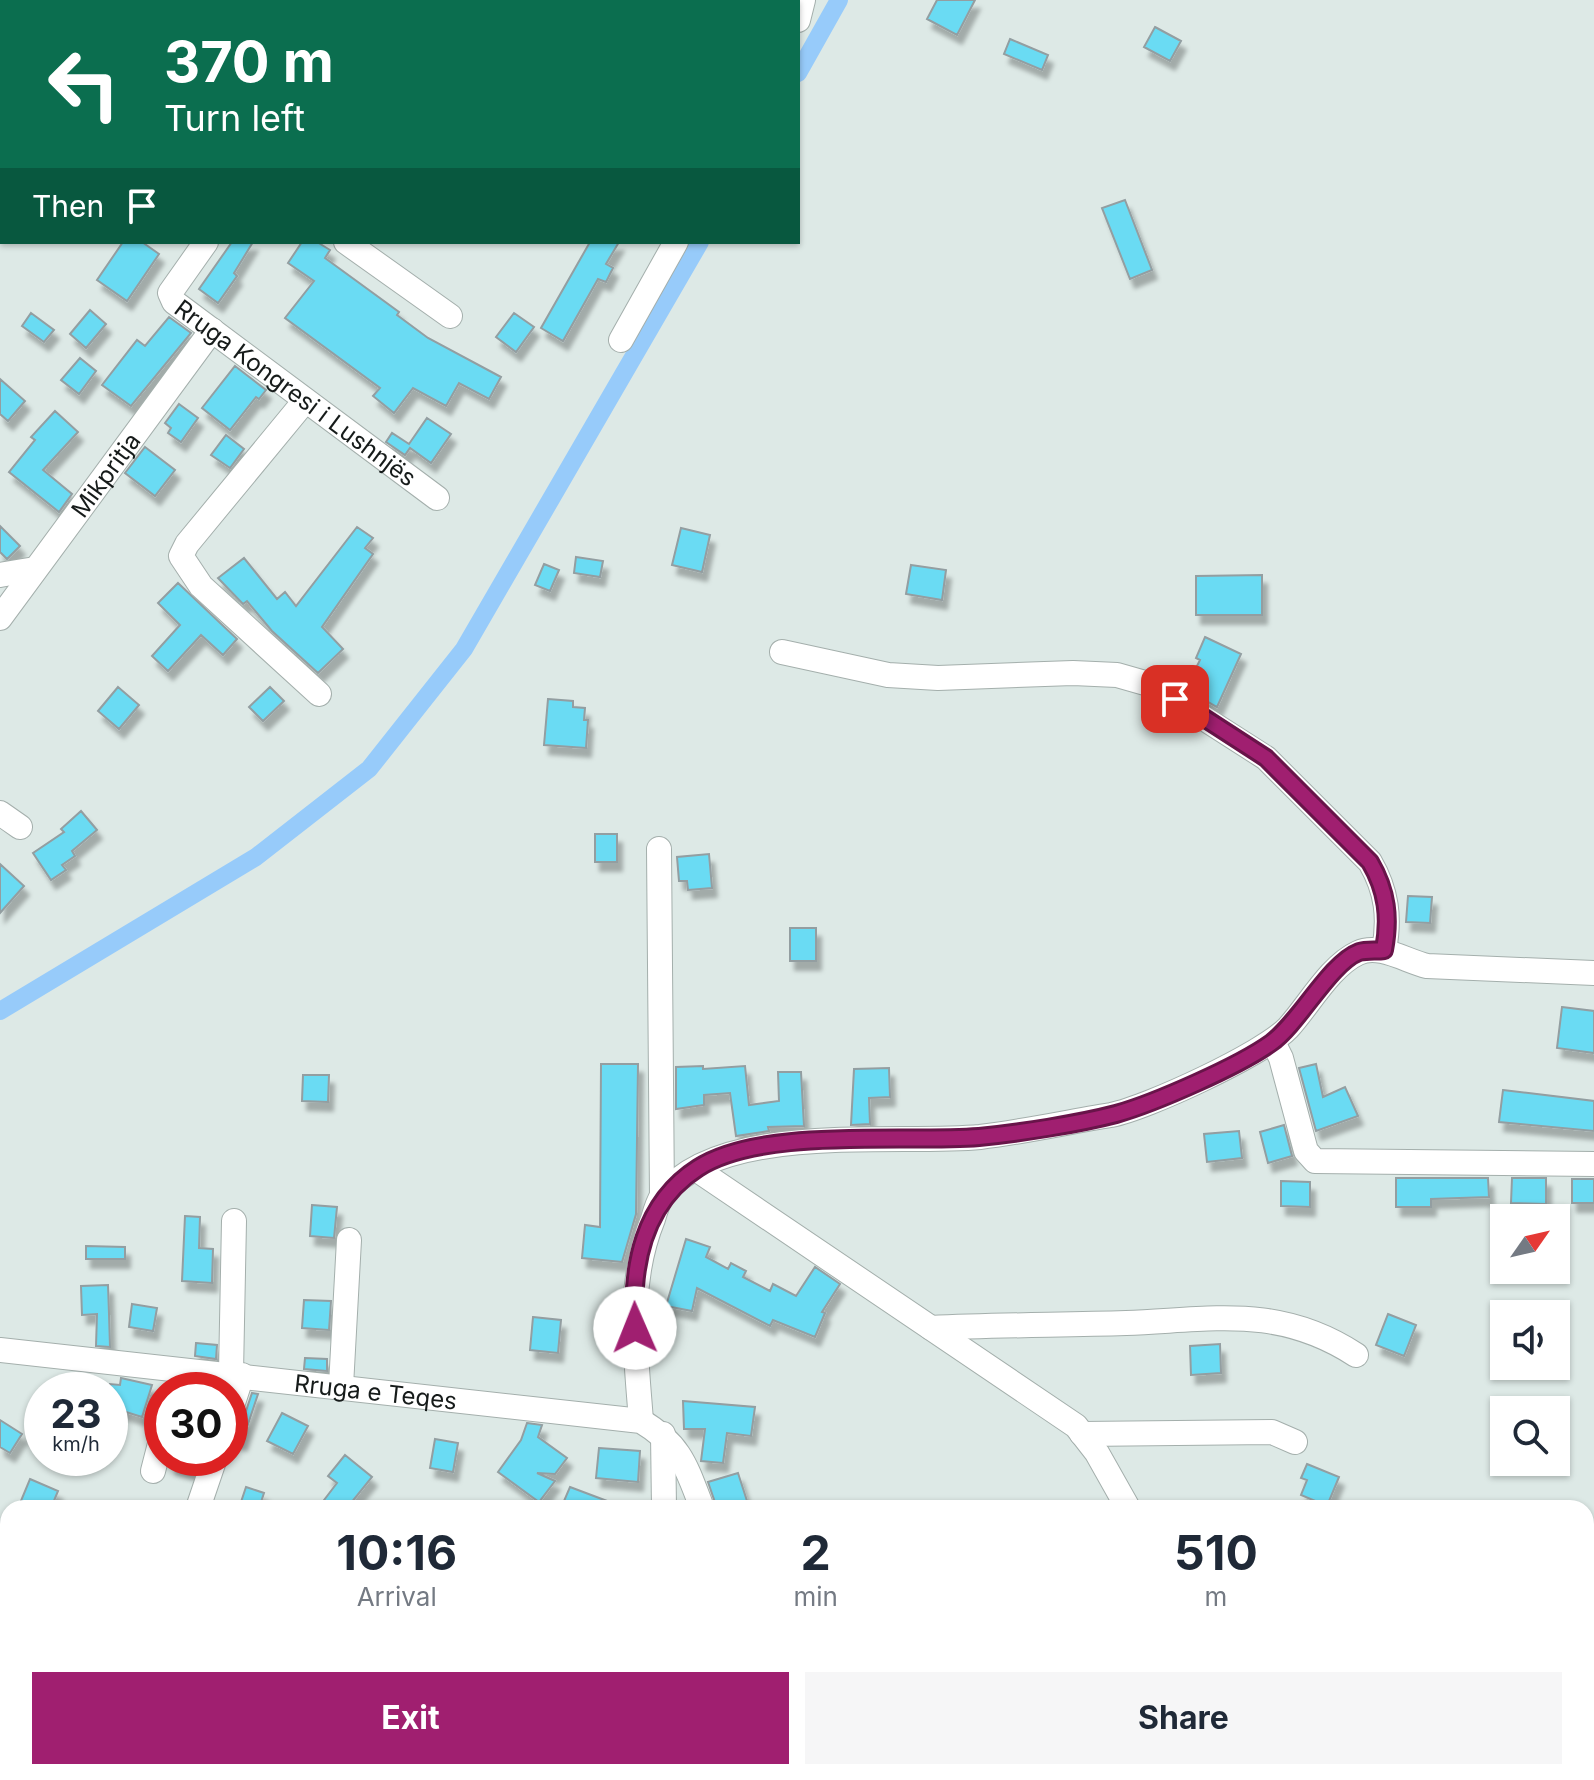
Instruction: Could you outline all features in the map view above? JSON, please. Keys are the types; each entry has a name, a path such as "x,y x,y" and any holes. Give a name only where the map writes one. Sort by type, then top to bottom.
{"street":[{"name":"Rruga Kongresi i Lushnjës","path":"205,244 170,293 180,308 437,498"},
{"path":"349,244 450,316"},
{"path":"621,340 675,244"},
{"name":"Mikpritja","path":"0,618 212,330"},
{"path":"304,402 187,544 181,556 201,586 319,694"},
{"path":"0,575 35,569"},
{"path":"782,652 888,675 938,678 1073,673 1117,675 1152,685 1266,758 1370,862 1381,881 1389,923 1384,950"},
{"path":"641,1421 633,1297 643,1243 662,1197 659,849"},
{"path":"662,1197 696,1169 736,1151 761,1147 980,1137 1118,1113 1244,1060 1273,1042 1337,970 1359,952 1384,950 1401,960 1427,966 1594,973"},
{"path":"1273,1042 1281,1058 1306,1151 1315,1161 1594,1164"},
{"path":"696,1169 1076,1426 1097,1453 1123,1500"},
{"path":"234,1221 236,1372"},
{"path":"341,1386 349,1240"},
{"path":"931,1328 1128,1323 1226,1315 1284,1323 1333,1339 1356,1355"},
{"name":"Rruga e Teqes","path":"0,1350 144,1374"},
{"name":"Rruga e Teqes","path":"248,1375 641,1421 663,1434 681,1453 699,1500"},
{"path":"1082,1434 1272,1432 1295,1442"},
{"path":"663,1434 664,1500"},
{"path":"201,1500 209,1476"}],"building":[{"path":"937,0 975,0 957,35 927,19"},
{"path":"1155,27 1181,41 1170,61 1144,47"},
{"path":"1010,39 1048,55 1042,70 1004,54"},
{"path":"1125,200 1152,270 1130,279 1102,208"},
{"path":"122,244 145,244 159,254 127,301 97,280"},
{"path":"231,244 252,244 234,273 237,276 218,303 199,289"},
{"path":"301,244 320,244 330,250 325,258 399,312 397,315 428,338 501,377 489,399 459,383 446,406 413,388 394,413 373,396 380,388 285,318 314,281 288,263"},
{"path":"589,244 618,244 606,264 613,268 606,282 598,279 563,341 541,328"},
{"path":"90,310 106,324 86,348 70,334"},
{"path":"31,313 54,330 44,342 22,326"},
{"path":"514,313 534,327 516,352 496,337"},
{"path":"169,317 191,333 131,406 102,385 137,340 145,346"},
{"path":"80,358 96,371 79,394 61,380"},
{"path":"235,366 266,390 259,399 256,397 230,430 202,408"},
{"path":"0,379 25,401 8,421 0,414"},
{"path":"179,404 198,418 181,442 168,433 171,428 165,423"},
{"path":"55,411 78,432 43,470 72,494 59,512 9,472 35,440 31,437"},
{"path":"427,418 451,434 431,463 410,448 405,455 386,442 392,433 409,444"},
{"path":"226,435 244,449 230,468 211,455"},
{"path":"145,447 175,470 155,496 125,473"},
{"path":"0,526 20,546 7,559 0,552"},
{"path":"357,527 373,538 365,548 373,554 322,627 343,649 318,673 272,631 247,601 243,604 218,578 244,558 277,599 285,592 296,606"},
{"path":"681,528 710,535 702,572 672,565"},
{"path":"576,557 603,561 600,577 574,573"},
{"path":"544,564 559,570 550,591 535,585"},
{"path":"911,565 946,570 942,600 906,594"},
{"path":"1262,575 1262,615 1196,615 1196,576"},
{"path":"178,583 237,639 223,655 201,635 168,671 152,656 180,625 158,603"},
{"path":"1205,637 1241,654 1217,707 1191,692 1198,677 1193,674 1200,660 1196,658"},
{"path":"118,687 139,705 119,729 98,711"},
{"path":"270,687 284,701 263,721 249,707"},
{"path":"548,699 573,701 573,707 585,708 584,720 588,720 586,748 544,745"},
{"path":"81,811 97,830 72,851 75,856 62,865 66,870 51,880 33,853 64,832 61,829"},
{"path":"595,834 617,834 617,862 595,862"},
{"path":"709,854 712,888 688,890 687,881 679,881 677,857"},
{"path":"0,864 24,886 0,913"},
{"path":"1408,896 1432,897 1430,923 1406,922"},
{"path":"790,928 816,928 816,961 790,961"},
{"path":"1562,1007 1594,1011 1594,1053 1557,1048"},
{"path":"601,1064 638,1064 636,1214 622,1262 582,1258 585,1225 600,1227"},
{"path":"1316,1064 1323,1097 1345,1087 1358,1116 1316,1131 1299,1068"},
{"path":"703,1066 703,1069 745,1066 749,1105 779,1101 778,1072 801,1072 804,1126 768,1127 769,1131 736,1136 730,1093 704,1095 704,1105 676,1109 676,1067"},
{"path":"889,1068 890,1097 869,1098 870,1124 851,1125 854,1069"},
{"path":"303,1075 329,1075 328,1102 302,1101"},
{"path":"1503,1090 1594,1101 1594,1131 1499,1122"},
{"path":"1284,1125 1292,1156 1268,1163 1260,1132"},
{"path":"1239,1131 1242,1158 1207,1162 1204,1134"},
{"path":"1396,1178 1488,1178 1489,1197 1431,1199 1431,1207 1396,1207"},
{"path":"1512,1178 1546,1178 1546,1204 1511,1203"},
{"path":"1572,1179 1594,1179 1594,1203 1572,1203"},
{"path":"1281,1181 1310,1182 1310,1207 1281,1206"},
{"path":"312,1205 337,1207 334,1238 310,1236"},
{"path":"185,1216 200,1217 199,1248 213,1249 212,1283 182,1281"},
{"path":"686,1239 710,1247 706,1257 728,1269 731,1263 746,1271 743,1277 770,1291 773,1284 796,1296 815,1267 840,1284 822,1312 825,1313 815,1337 773,1320 770,1326 697,1288 692,1311 666,1306"},
{"path":"86,1246 125,1247 125,1259 86,1259"},
{"path":"108,1285 110,1347 96,1346 97,1314 82,1315 81,1286"},
{"path":"304,1300 331,1301 329,1330 302,1328"},
{"path":"132,1304 157,1308 153,1331 129,1327"},
{"path":"1388,1314 1416,1325 1404,1356 1376,1345"},
{"path":"533,1317 561,1320 558,1353 530,1350"},
{"path":"196,1343 217,1345 216,1359 195,1356"},
{"path":"1220,1344 1221,1373 1191,1375 1190,1346"},
{"path":"305,1358 327,1359 327,1371 304,1369"},
{"path":"128,1380 144,1383 142,1417 128,1413"},
{"path":"252,1393 258,1394 248,1424 248,1405"},
{"path":"683,1401 755,1407 751,1436 727,1433 723,1463 701,1461 705,1429 684,1429"},
{"path":"282,1413 308,1426 293,1454 267,1441"},
{"path":"0,1420 22,1434 10,1453 0,1447"},
{"path":"527,1423 542,1425 538,1437 567,1458 555,1474 537,1473 555,1481 541,1500 498,1472 521,1440"},
{"path":"435,1439 458,1443 453,1472 430,1468"},
{"path":"599,1448 640,1451 638,1482 596,1478"},
{"path":"345,1455 372,1477 353,1500 324,1500 337,1483 328,1476"},
{"path":"1307,1464 1339,1477 1329,1500 1313,1500 1301,1495 1307,1480 1301,1478"},
{"path":"738,1473 747,1500 714,1500 708,1482"},
{"path":"30,1479 58,1491 54,1500 21,1500"},
{"path":"246,1487 264,1493 262,1500 242,1500"},
{"path":"570,1487 604,1500 564,1500"}],"waterway":[{"path":"800,69 839,0"},
{"path":"0,1011 256,857 369,769 464,649 699,244"}],"route":[{"path":"635,1328 633,1297 643,1243 662,1197 696,1169 714,1159 736,1151 816,1142 980,1137 1118,1113 1244,1060 1287,1029 1337,970 1359,952 1384,950 1389,923 1381,881 1370,862 1266,758 1175,699"}]}
